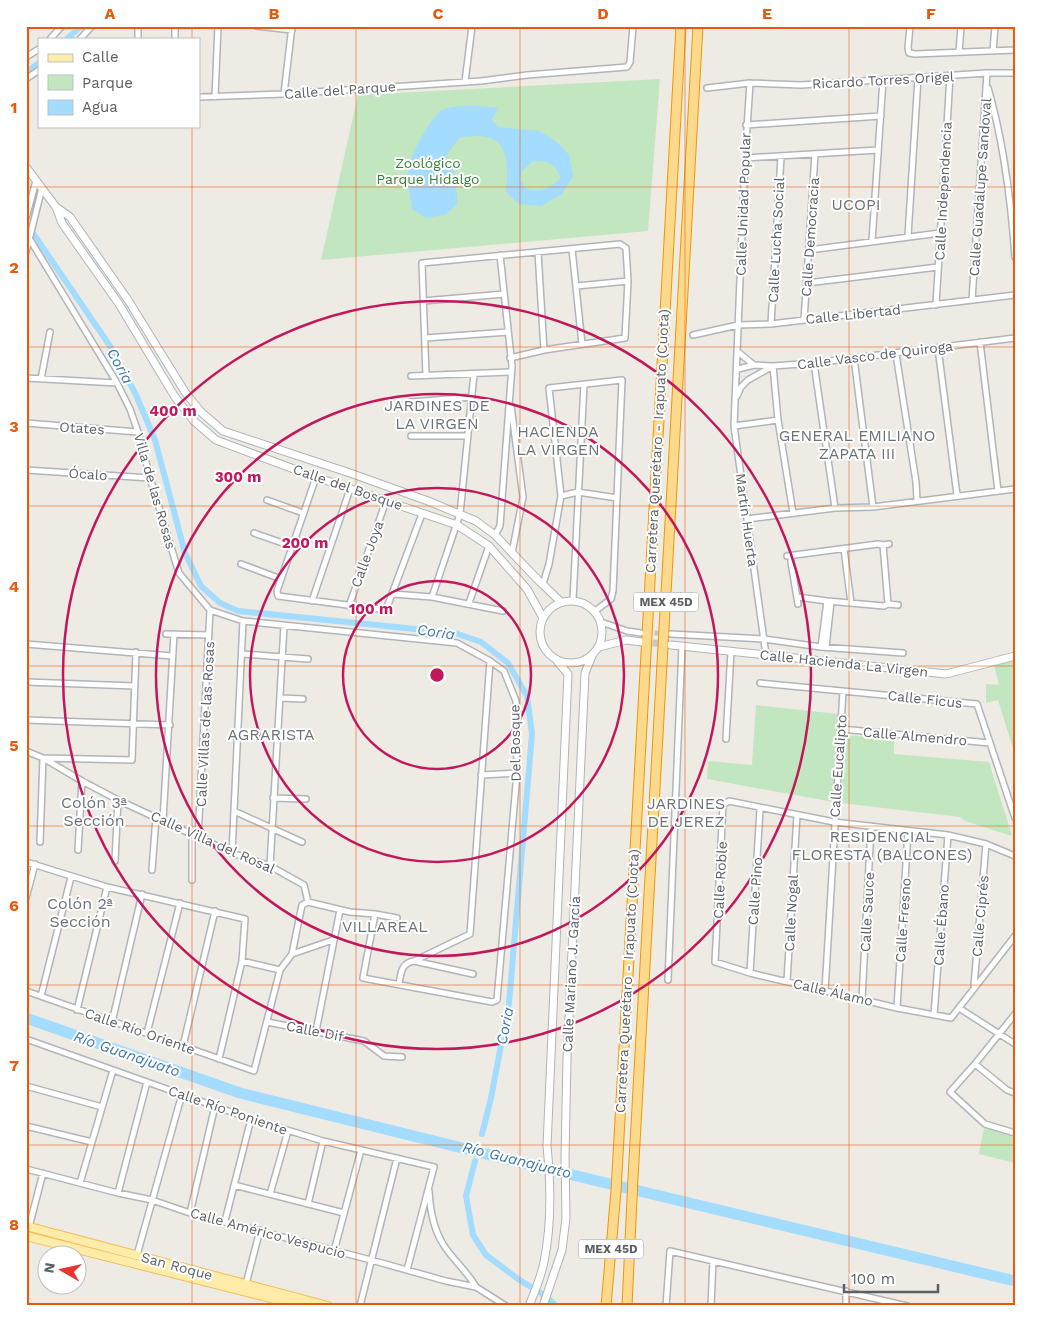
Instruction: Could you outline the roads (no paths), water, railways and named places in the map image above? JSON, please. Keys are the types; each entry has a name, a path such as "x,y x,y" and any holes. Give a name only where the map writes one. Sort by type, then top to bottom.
{"highway":[{"name":"Carretera Querétaro - Irapuato (Cuota)","path":"606,1306 617,1175 681,26"},
{"name":"Carretera Querétaro - Irapuato (Cuota)","path":"628,1306 632,1194 698,26"}],"main road":[{"name":"San Roque","path":"28,1226 137,1255 302,1306"},
{"name":"San Roque","path":"26,1236 225,1282 246,1284 328,1306"}],"street":[{"path":"51,38 62,26"},
{"path":"81,38 92,26"},
{"path":"215,97 218,26"},
{"path":"256,26 292,28 284,94"},
{"path":"465,82 472,26"},
{"name":"Calle del Parque","path":"200,97 481,82 527,75 626,67 630,62 633,26"},
{"path":"910,26 908,48 910,53 1015,50"},
{"path":"959,52 961,26"},
{"path":"993,51 995,26"},
{"path":"26,57 38,50"},
{"path":"26,79 38,71"},
{"name":"Ricardo Torres Origel","path":"707,88 750,83 801,85 987,73 1015,73"},
{"name":"Calle Guadalupe Sandoval","path":"972,300 987,73"},
{"name":"Calle Independencia","path":"936,305 950,76"},
{"path":"908,236 918,78"},
{"path":"872,241 882,80"},
{"name":"Calle Unidad Popular","path":"735,398 738,369 746,125 750,83"},
{"path":"987,86 998,120 1012,218 1015,257"},
{"path":"746,125 881,116"},
{"path":"745,158 878,150"},
{"name":"Calle Democracia","path":"804,320 815,154"},
{"name":"Calle Lucha Social","path":"771,324 781,157"},
{"name":"Calle del Bosque","path":"26,167 56,207 62,223 119,304 175,397 194,421 216,440 350,489 457,525 489,546 527,589 543,618"},
{"path":"26,218 36,181"},
{"path":"26,252 42,188"},
{"name":"Calle del Bosque","path":"56,207 70,217 128,300 184,392 201,412 223,431 350,473 476,521 495,535 561,602"},
{"path":"810,250 940,233"},
{"name":"Villa de las Rosas","path":"29,235 130,409 179,573 210,610"},
{"path":"426,376 422,263 620,244 626,248 628,281 625,338 544,350 510,358"},
{"path":"572,249 582,344"},
{"path":"538,252 544,350"},
{"path":"495,535 500,526 511,372 500,256"},
{"path":"807,283 938,267"},
{"path":"577,286 628,281"},
{"path":"423,301 504,294"},
{"name":"Calle Libertad","path":"693,335 738,325 771,324 1015,295"},
{"path":"41,379 50,332"},
{"path":"425,338 508,332"},
{"name":"Calle Vasco de Quiroga","path":"741,387 748,380 773,366 896,354 1015,338"},
{"path":"980,342 998,491"},
{"path":"938,348 957,495"},
{"path":"738,352 754,365"},
{"path":"896,354 916,482 917,501"},
{"path":"854,358 873,507"},
{"path":"814,363 835,508"},
{"path":"738,369 754,365 773,366 778,420 793,513"},
{"path":"411,376 511,372"},
{"path":"432,597 460,514 474,374"},
{"path":"26,378 116,383"},
{"path":"543,584 549,564 561,496 549,388 622,380 613,591 611,599 595,611"},
{"path":"574,600 584,384"},
{"name":"Martín Huerta","path":"741,387 735,398 734,426 766,655"},
{"path":"510,393 523,497 512,553"},
{"path":"411,402 472,397"},
{"path":"734,426 778,420"},
{"name":"Otates","path":"26,423 138,432"},
{"path":"411,436 468,436"},
{"name":"Ócalo","path":"26,470 150,478"},
{"path":"316,476 291,546 277,591 278,596 312,602 386,610 422,514"},
{"path":"312,602 350,489"},
{"path":"747,520 835,508 873,507 1015,489"},
{"path":"561,496 578,492 617,498"},
{"path":"267,500 303,513"},
{"name":"Calle Joya","path":"349,606 386,501"},
{"path":"254,533 291,546"},
{"path":"798,604 789,557 878,544 886,545 888,604"},
{"path":"470,603 489,546"},
{"path":"844,549 851,603"},
{"path":"241,564 281,579"},
{"path":"393,594 432,597 503,611"},
{"path":"798,597 884,606 888,604 898,605"},
{"path":"574,600 585,604 595,611 601,622 603,634 599,646 592,656 581,662 568,664 557,661 547,653 541,642 539,630 543,618 550,608 561,602 574,600"},
{"path":"823,647 829,601"},
{"name":"Del Bosque","path":"210,610 243,621 457,643 504,671 516,701 517,773 497,1000 492,1002 399,984"},
{"name":"Calle Villas de las Rosas","path":"198,837 210,610"},
{"path":"232,853 243,654 243,621"},
{"path":"601,622 627,631 641,633"},
{"path":"270,866 284,626"},
{"path":"166,634 210,635"},
{"path":"163,820 174,634"},
{"path":"671,634 764,639 823,647 903,653"},
{"path":"599,646 626,640 642,642"},
{"path":"26,644 172,656"},
{"name":"Calle Hacienda La Virgen","path":"671,645 946,674 1015,656"},
{"path":"668,980 682,646"},
{"path":"726,739 731,651"},
{"path":"40,842 43,758 132,760 136,652"},
{"path":"243,654 308,659"},
{"name":"Calle Mariano J. García","path":"543,1304 562,1250 566,1218 565,1158 568,1049 585,673 592,656"},
{"path":"375,914 363,978 399,984 403,967 407,962 414,961 470,934 490,661"},
{"name":"Calle Mariano J. García","path":"529,1306 544,1263 550,1229 551,1188 547,1146 568,674 557,661"},
{"path":"26,682 135,686"},
{"path":"760,683 844,691"},
{"name":"Calle Eucalipto","path":"824,991 844,691"},
{"name":"Calle Ficus","path":"844,691 977,704 1015,817"},
{"path":"281,698 303,699"},
{"path":"26,720 170,725"},
{"name":"Calle Almendro","path":"841,729 990,743"},
{"path":"278,734 310,736"},
{"name":"Calle Villa del Rosal","path":"26,751 43,758 118,800 232,853 270,866 304,885 308,902"},
{"path":"481,774 517,773"},
{"path":"78,850 82,781"},
{"path":"273,798 306,799"},
{"path":"115,861 118,800"},
{"name":"Calle Roble","path":"715,962 724,805 729,801 760,809"},
{"path":"760,809 834,822 908,832 948,835 986,844 1015,856"},
{"name":"Calle Pino","path":"750,973 760,809"},
{"path":"234,812 302,842"},
{"name":"Calle Nogal","path":"787,981 797,815"},
{"path":"152,870 156,817"},
{"name":"Calle Sauce","path":"862,998 871,826"},
{"name":"Calle Fresno","path":"897,1008 908,832"},
{"path":"192,834 192,880"},
{"name":"Calle Ébano","path":"934,1015 948,835"},
{"name":"Calle Ciprés","path":"974,987 986,844"},
{"path":"26,862 107,887 245,919 242,961 220,1059"},
{"path":"26,898 35,864"},
{"path":"41,996 71,877"},
{"path":"77,1010 107,887"},
{"path":"112,1022 142,894"},
{"path":"267,1022 280,970 292,954 302,905 308,902 340,910 397,918"},
{"path":"147,1033 180,903"},
{"path":"316,1031 340,910"},
{"path":"183,1046 215,911"},
{"path":"1015,936 974,987 960,1008 1015,1044"},
{"path":"292,954 333,940"},
{"path":"242,961 280,970"},
{"path":"414,961 473,974"},
{"name":"Calle Álamo","path":"715,962 750,973 824,991 934,1015 951,1018 960,1008"},
{"name":"Calle Río Oriente","path":"26,991 254,1070 267,1022"},
{"path":"1015,1014 1000,1035 950,1092 985,1124 1015,1133"},
{"name":"Calle Dif","path":"267,1022 364,1041 384,1056 402,1057"},
{"name":"Calle Río Poniente","path":"26,1039 251,1120 323,1141 434,1167 429,1185"},
{"path":"975,1064 1007,1090 1015,1093"},
{"path":"80,1183 113,1070"},
{"path":"118,1193 147,1082"},
{"path":"26,1086 102,1107"},
{"path":"137,1255 182,1094"},
{"path":"190,1213 215,1106"},
{"path":"224,1221 251,1120"},
{"path":"26,1126 92,1142"},
{"path":"270,1194 288,1131"},
{"path":"308,1204 323,1141"},
{"path":"334,1251 361,1150"},
{"path":"360,1306 397,1158"},
{"name":"Calle Américo Vespucio","path":"26,1169 152,1200 190,1213 260,1230 446,1281 476,1287 506,1306"},
{"path":"28,1226 43,1173"},
{"path":"234,1185 344,1213"},
{"path":"407,1270 429,1185"},
{"path":"429,1185 432,1218 437,1233 443,1244 469,1275 476,1287"},
{"path":"246,1284 260,1230"},
{"path":"666,1306 670,1251 906,1306"},
{"path":"711,1306 713,1261"},
{"path":"846,1291 846,1306"}],"water":[{"path":"476,106 498,108 492,120 499,127 539,131 557,142 569,155 573,176 562,194 541,206 519,204 506,192 507,165 501,147 495,141 486,137 474,136 459,138 446,156 456,176 457,204 445,215 426,218 412,209 408,185 409,164 427,128 437,114 446,108","holes":["533,161 547,162 553,166 561,178 545,189 526,189 520,180 522,171"]}],"waterway":[{"name":"Coria","path":"68,38 81,26"},
{"name":"Coria","path":"26,72 38,64"},
{"name":"Coria","path":"26,223 112,349 136,395 155,440 185,553 201,586 220,603 238,611 455,633 481,642 508,663 527,696 532,734 509,1003 491,1098 482,1134"},
{"name":"Río Guanajuato","path":"26,1018 240,1093 1015,1281"},
{"name":"Coria","path":"475,1161 466,1196 473,1235 486,1255 518,1279 547,1297 556,1306"}],"tunnel":[{"path":"647,633 666,633"},
{"path":"642,642 666,644"}],"district":[{"name":"UCOPI","path":"856,204"},
{"name":"JARDINES DE LA VIRGEN","path":"437,414"},
{"name":"HACIENDA LA VIRGEN","path":"558,440"},
{"name":"GENERAL EMILIANO ZAPATA III","path":"857,444"},
{"name":"AGRARISTA","path":"271,734"},
{"name":"Colón 3ª Sección","path":"94,811"},
{"name":"JARDINES DE JEREZ","path":"686,812"},
{"name":"RESIDENCIAL FLORESTA (BALCONES)","path":"882,845"},
{"name":"Colón 2ª Sección","path":"80,912"},
{"name":"VILLAREAL","path":"385,926"}],"park label":[{"name":"Zoológico Parque Hidalgo","path":"428,172"}]}
